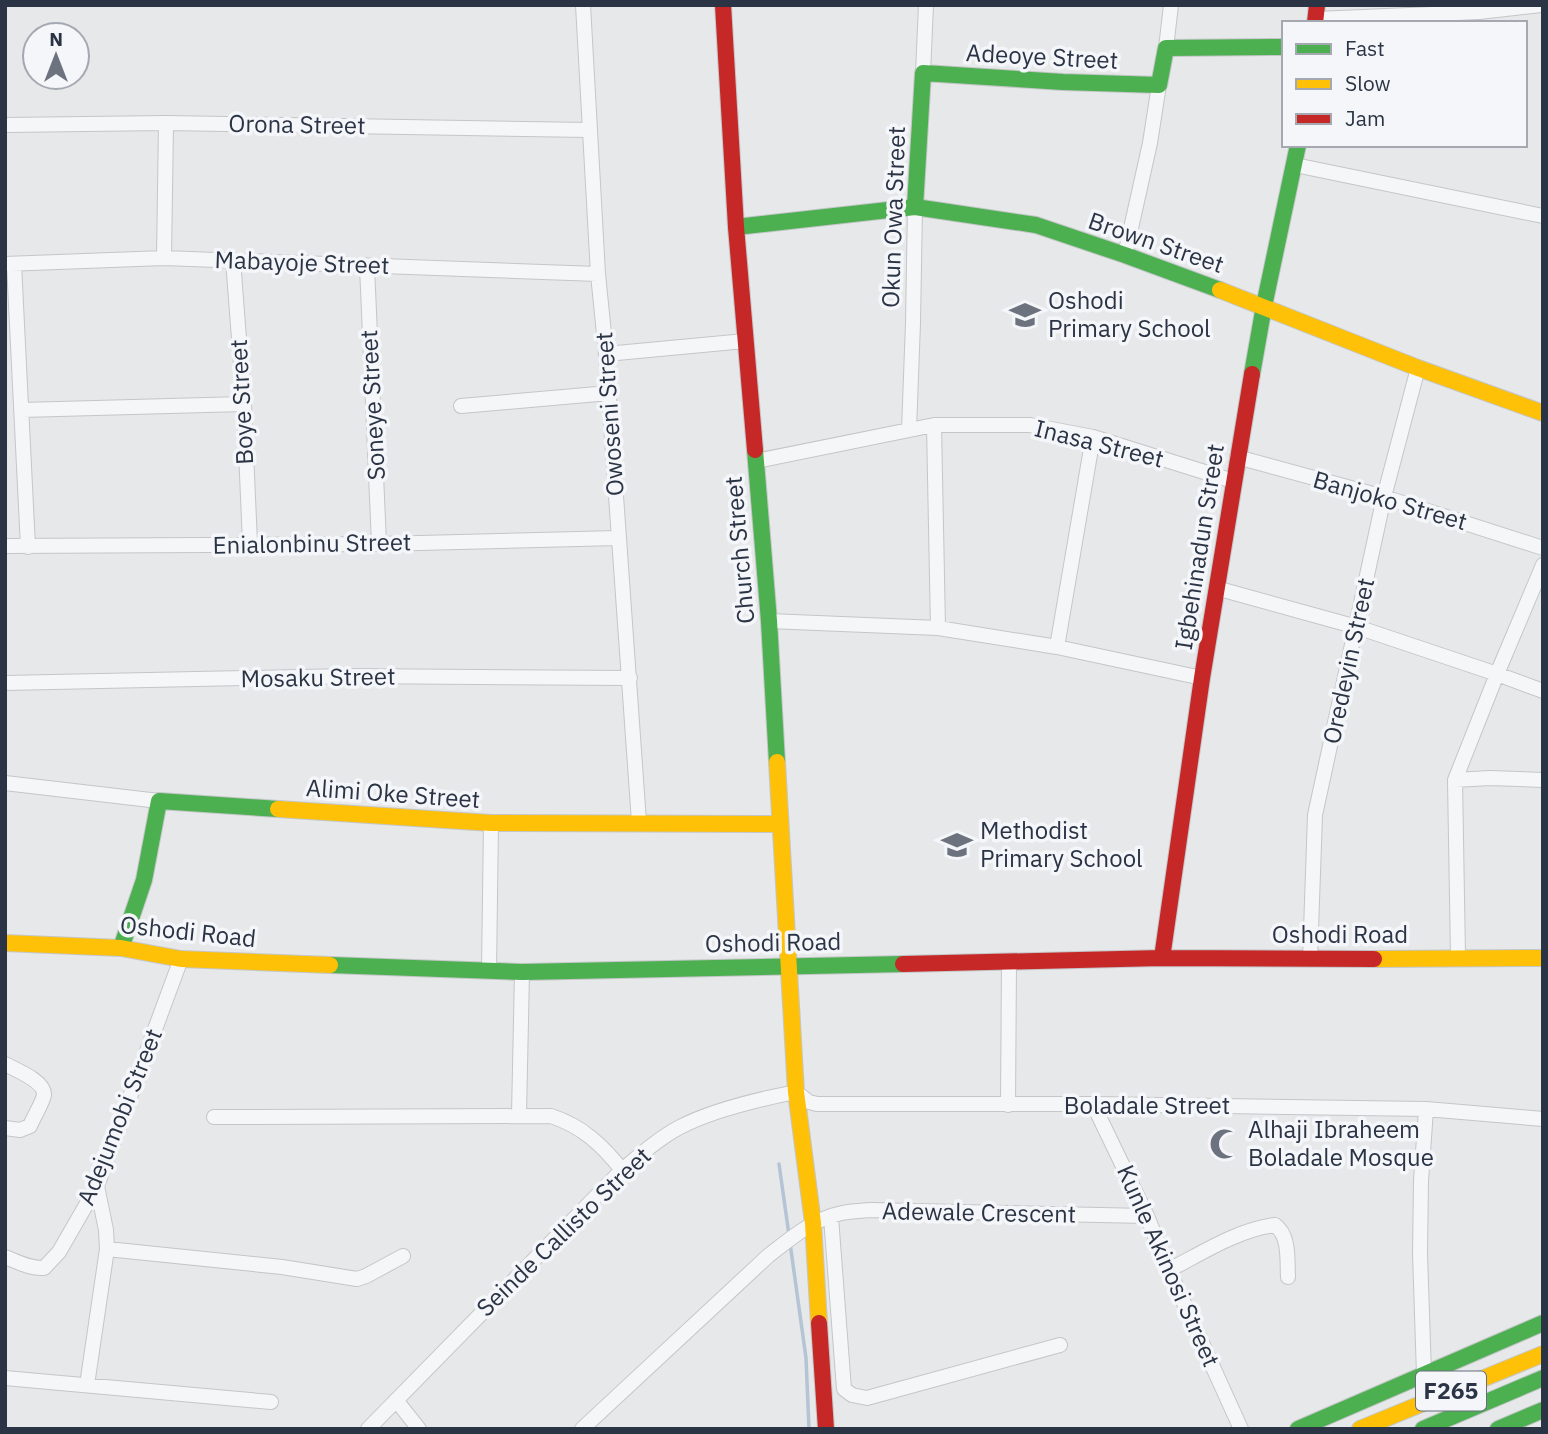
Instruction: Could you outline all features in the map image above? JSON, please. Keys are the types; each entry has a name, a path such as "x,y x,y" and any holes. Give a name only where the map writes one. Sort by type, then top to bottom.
{"main road":[{"name":"Church Street","path":"723,5 736,227 769,621 796,1092 813,1223 826,1429"},
{"path":"1159,85 1166,48 1282,47"},
{"name":"Adeoye Street","path":"922,73 1159,85"},
{"name":"Okun Owa Street","path":"915,208 922,73"},
{"name":"Igbehinadun Street","path":"1162,958 1237,457 1264,306 1298,147"},
{"name":"Brown Street","path":"736,227 915,208 1036,225 1264,306 1418,368 1543,413"},
{"path":"121,948 144,880 159,801"},
{"name":"Alimi Oke Street","path":"159,801 491,823 780,824"},
{"name":"Oshodi Road","path":"5,943 121,948 181,959 522,972 1162,958 1543,958"},
{"path":"1298,1429 1543,1323"},
{"name":"F265","path":"1360,1429 1543,1354"},
{"name":"F265","path":"1423,1429 1543,1378"},
{"path":"1498,1429 1543,1410"}],"street":[{"name":"Owoseni Street","path":"583,5 598,274 639,822"},
{"name":"Okun Owa Street","path":"922,73 926,5"},
{"path":"1166,48 1171,5"},
{"path":"1316,16 1479,12 1541,5"},
{"path":"1125,255 1150,143 1159,85"},
{"name":"Orona Street","path":"5,125 166,123 589,130"},
{"path":"164,258 166,123"},
{"path":"1295,165 1543,216"},
{"name":"Okun Owa Street","path":"909,430 915,208"},
{"name":"Mabayoje Street","path":"10,264 164,258 598,274"},
{"name":"Boye Street","path":"233,260 244,404 250,544"},
{"path":"10,264 28,547"},
{"name":"Soneye Street","path":"367,266 379,544"},
{"path":"606,354 745,341"},
{"name":"Oredeyin Street","path":"1310,959 1315,815 1384,497 1418,368"},
{"path":"461,407 609,393"},
{"path":"21,410 244,404"},
{"path":"934,425 938,628"},
{"name":"Inasa Street","path":"756,461 934,425 1030,425 1093,437 1233,481"},
{"path":"1057,647 1093,437"},
{"name":"Banjoko Street","path":"1237,457 1384,497 1543,548"},
{"name":"Enialonbinu Street","path":"5,547 379,544 618,538"},
{"path":"1458,957 1455,780 1543,565"},
{"path":"1216,588 1357,627 1543,691"},
{"path":"769,621 938,628 1057,647 1202,678"},
{"name":"Mosaku Street","path":"5,683 347,676 630,678"},
{"path":"1455,780 1543,780"},
{"name":"Alimi Oke Street","path":"5,783 159,801"},
{"path":"489,970 491,823"},
{"name":"Adejumobi Street","path":"5,1257 44,1268 59,1252 97,1186 181,959"},
{"path":"1008,1105 1009,962"},
{"path":"519,1115 522,972"},
{"path":"5,1064 37,1082 44,1095 30,1126 20,1130 5,1128"},
{"name":"Boladale Street","path":"796,1092 809,1102 817,1104 1093,1104 1426,1109 1543,1119"},
{"name":"Seinde Callisto Street","path":"368,1429 622,1170 655,1143 679,1127 721,1111 796,1092"},
{"name":"Kunle Akinosi Street","path":"1093,1104 1147,1216 1168,1270 1241,1429"},
{"path":"1424,1375 1420,1193 1426,1109"},
{"path":"214,1117 551,1116 568,1121 605,1148 622,1170"},
{"path":"87,1385 107,1249 97,1186"},
{"name":"Adewale Crescent","path":"582,1429 768,1256 813,1223 840,1213 871,1210 1147,1216"},
{"path":"831,1217 844,1389 852,1395 867,1398 1060,1345"},
{"path":"1168,1270 1220,1243 1275,1225 1281,1229 1286,1241 1288,1277"},
{"path":"107,1249 269,1266 357,1279 403,1256"},
{"path":"5,1378 271,1402"},
{"path":"396,1400 419,1429"}],"waterway":[{"path":"779,1164 789,1235"},
{"path":"790,1243 806,1358 809,1429"}],"traffic: fast":[{"path":"915,207 923,73 1159,85 1166,48 1282,47"},
{"path":"1252,374 1298,147"},
{"path":"736,227 915,207 1036,225 1220,290"},
{"path":"755,450 777,762"},
{"path":"121,948 144,880 159,801 278,809"},
{"path":"330,965 522,972 903,964"},
{"path":"1298,1429 1543,1323"},
{"path":"1423,1429 1543,1378"},
{"path":"1498,1429 1543,1410"}],"traffic: slow":[{"path":"1220,290 1418,368 1543,413"},
{"path":"777,762 796,1092 813,1223 819,1323"},
{"path":"278,809 491,823 780,824"},
{"path":"5,943 121,948 181,959 330,965"},
{"path":"1374,959 1543,958"},
{"path":"1360,1429 1543,1354"}],"traffic: jam":[{"path":"723,5 736,227 755,450"},
{"path":"1315,21 1317,5"},
{"path":"1162,958 1202,678 1252,374"},
{"path":"903,964 1162,958 1374,959"},
{"path":"819,1323 826,1429"}],"place":[{"name":"Oshodi Primary School","path":"1025,315"},
{"name":"Methodist Primary School","path":"957,845"},
{"name":"Alhaji Ibraheem Boladale Mosque","path":"1225,1144"}]}
